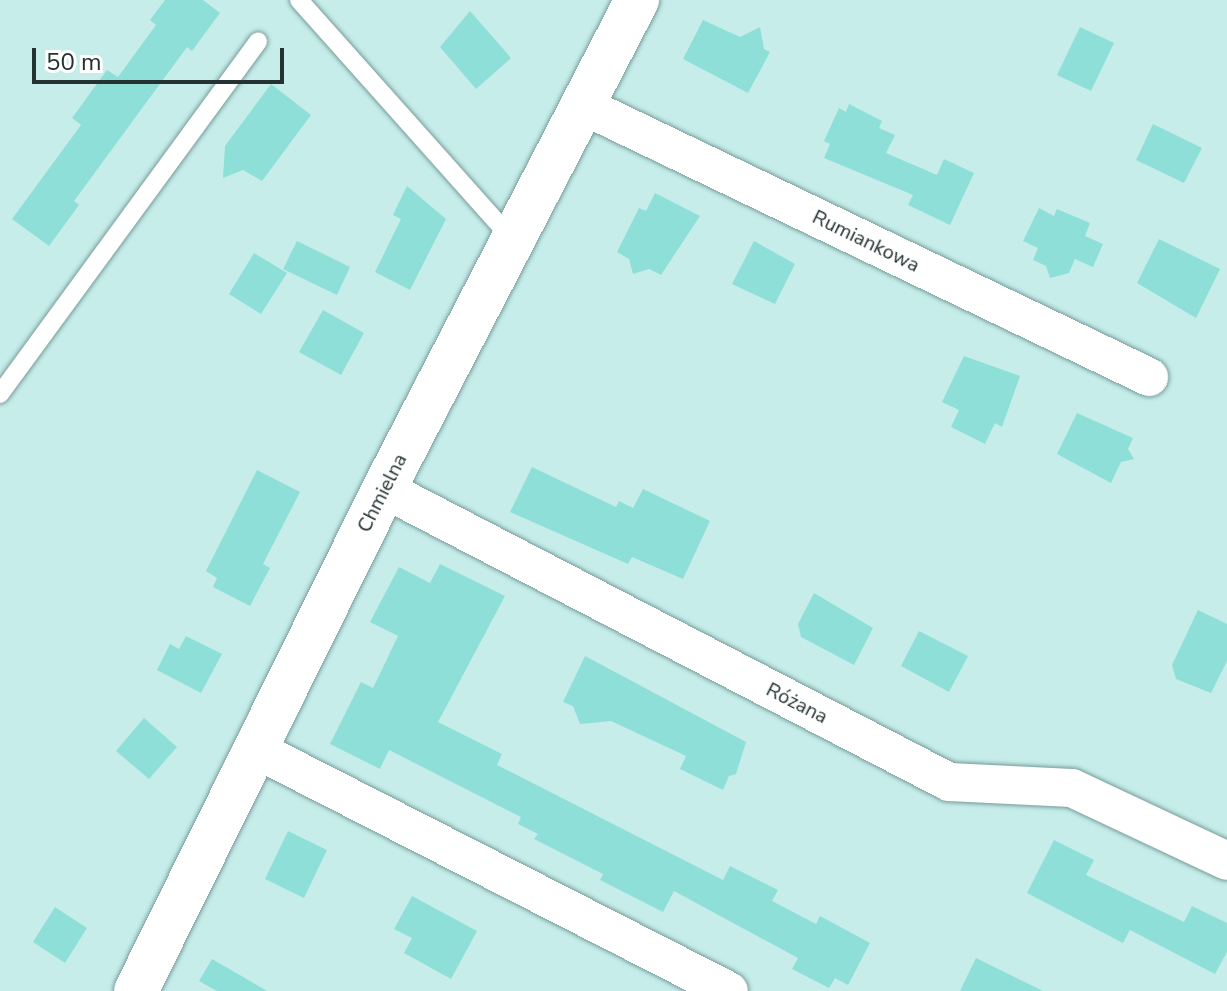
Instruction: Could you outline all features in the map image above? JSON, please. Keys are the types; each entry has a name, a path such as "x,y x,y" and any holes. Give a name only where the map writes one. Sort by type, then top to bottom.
{"street":[{"name":"Chmielna","path":"136,991 384,489 637,0"},
{"name":"Rumiankowa","path":"582,105 1149,377"},
{"name":"Różana","path":"384,489 949,782 1072,788 1227,861"},
{"path":"255,749 729,991"}],"lane":[{"path":"299,0 513,241"},
{"path":"0,394 258,41"}],"building":[{"path":"165,0 203,0 220,13 192,51 187,47 74,201 79,205 49,246 12,219 81,125 72,118 107,70 118,77 156,25 150,20"},
{"path":"470,11 511,58 476,89 440,47"},
{"path":"703,20 740,37 760,27 764,49 770,52 748,93 683,59"},
{"path":"1080,27 1114,43 1091,91 1057,75"},
{"path":"271,84 311,115 262,181 243,170 223,178 225,146"},
{"path":"849,104 882,121 879,128 895,135 886,153 937,175 944,159 974,173 950,225 908,205 913,195 824,158 830,144 824,141 839,108 846,112"},
{"path":"1153,124 1202,148 1184,183 1136,160"},
{"path":"407,186 446,219 410,290 375,272 401,219 393,215"},
{"path":"655,193 700,216 661,275 649,269 633,274 629,259 617,252 639,208 646,211"},
{"path":"1039,208 1054,216 1057,209 1090,223 1085,236 1103,244 1093,267 1075,259 1069,273 1050,278 1046,266 1033,260 1038,248 1023,241"},
{"path":"1159,239 1220,269 1196,318 1137,283"},
{"path":"297,241 350,267 337,295 283,269"},
{"path":"754,241 795,264 775,304 732,284"},
{"path":"254,253 287,273 261,314 229,294"},
{"path":"323,310 364,333 341,375 299,352"},
{"path":"964,356 1020,376 1002,427 995,423 985,444 951,427 959,410 942,402"},
{"path":"1077,413 1133,438 1128,449 1134,459 1121,462 1111,483 1057,454"},
{"path":"532,467 616,507 619,501 633,508 643,489 710,521 683,579 632,557 628,564 510,512"},
{"path":"257,470 300,492 263,564 270,568 250,606 213,587 217,578 206,571"},
{"path":"440,564 505,596 438,722 502,754 497,765 723,880 730,866 778,890 772,901 816,924 820,916 870,943 848,985 835,978 829,988 792,969 798,958 674,891 663,912 600,880 603,874 534,839 538,834 518,824 521,817 389,750 380,769 330,744 361,682 373,688 398,636 370,622 399,567 430,583"},
{"path":"814,593 873,628 854,665 801,637 798,624"},
{"path":"1198,610 1227,624 1227,661 1211,693 1176,679 1172,665"},
{"path":"919,631 968,656 949,692 901,666"},
{"path":"186,636 222,654 201,693 157,670 170,644 179,649"},
{"path":"585,656 746,742 736,774 729,776 723,790 680,769 686,756 611,721 580,724 573,706 563,702"},
{"path":"144,718 177,747 149,779 116,751"},
{"path":"288,831 327,850 304,898 265,879"},
{"path":"1054,840 1094,860 1086,875 1184,922 1192,906 1227,923 1227,952 1215,974 1130,930 1123,943 1027,893"},
{"path":"412,896 477,931 451,979 404,953 412,938 394,929"},
{"path":"55,907 87,928 65,963 33,942"},
{"path":"976,958 1043,991 960,991"},
{"path":"212,959 267,991 217,991 199,981"}]}
